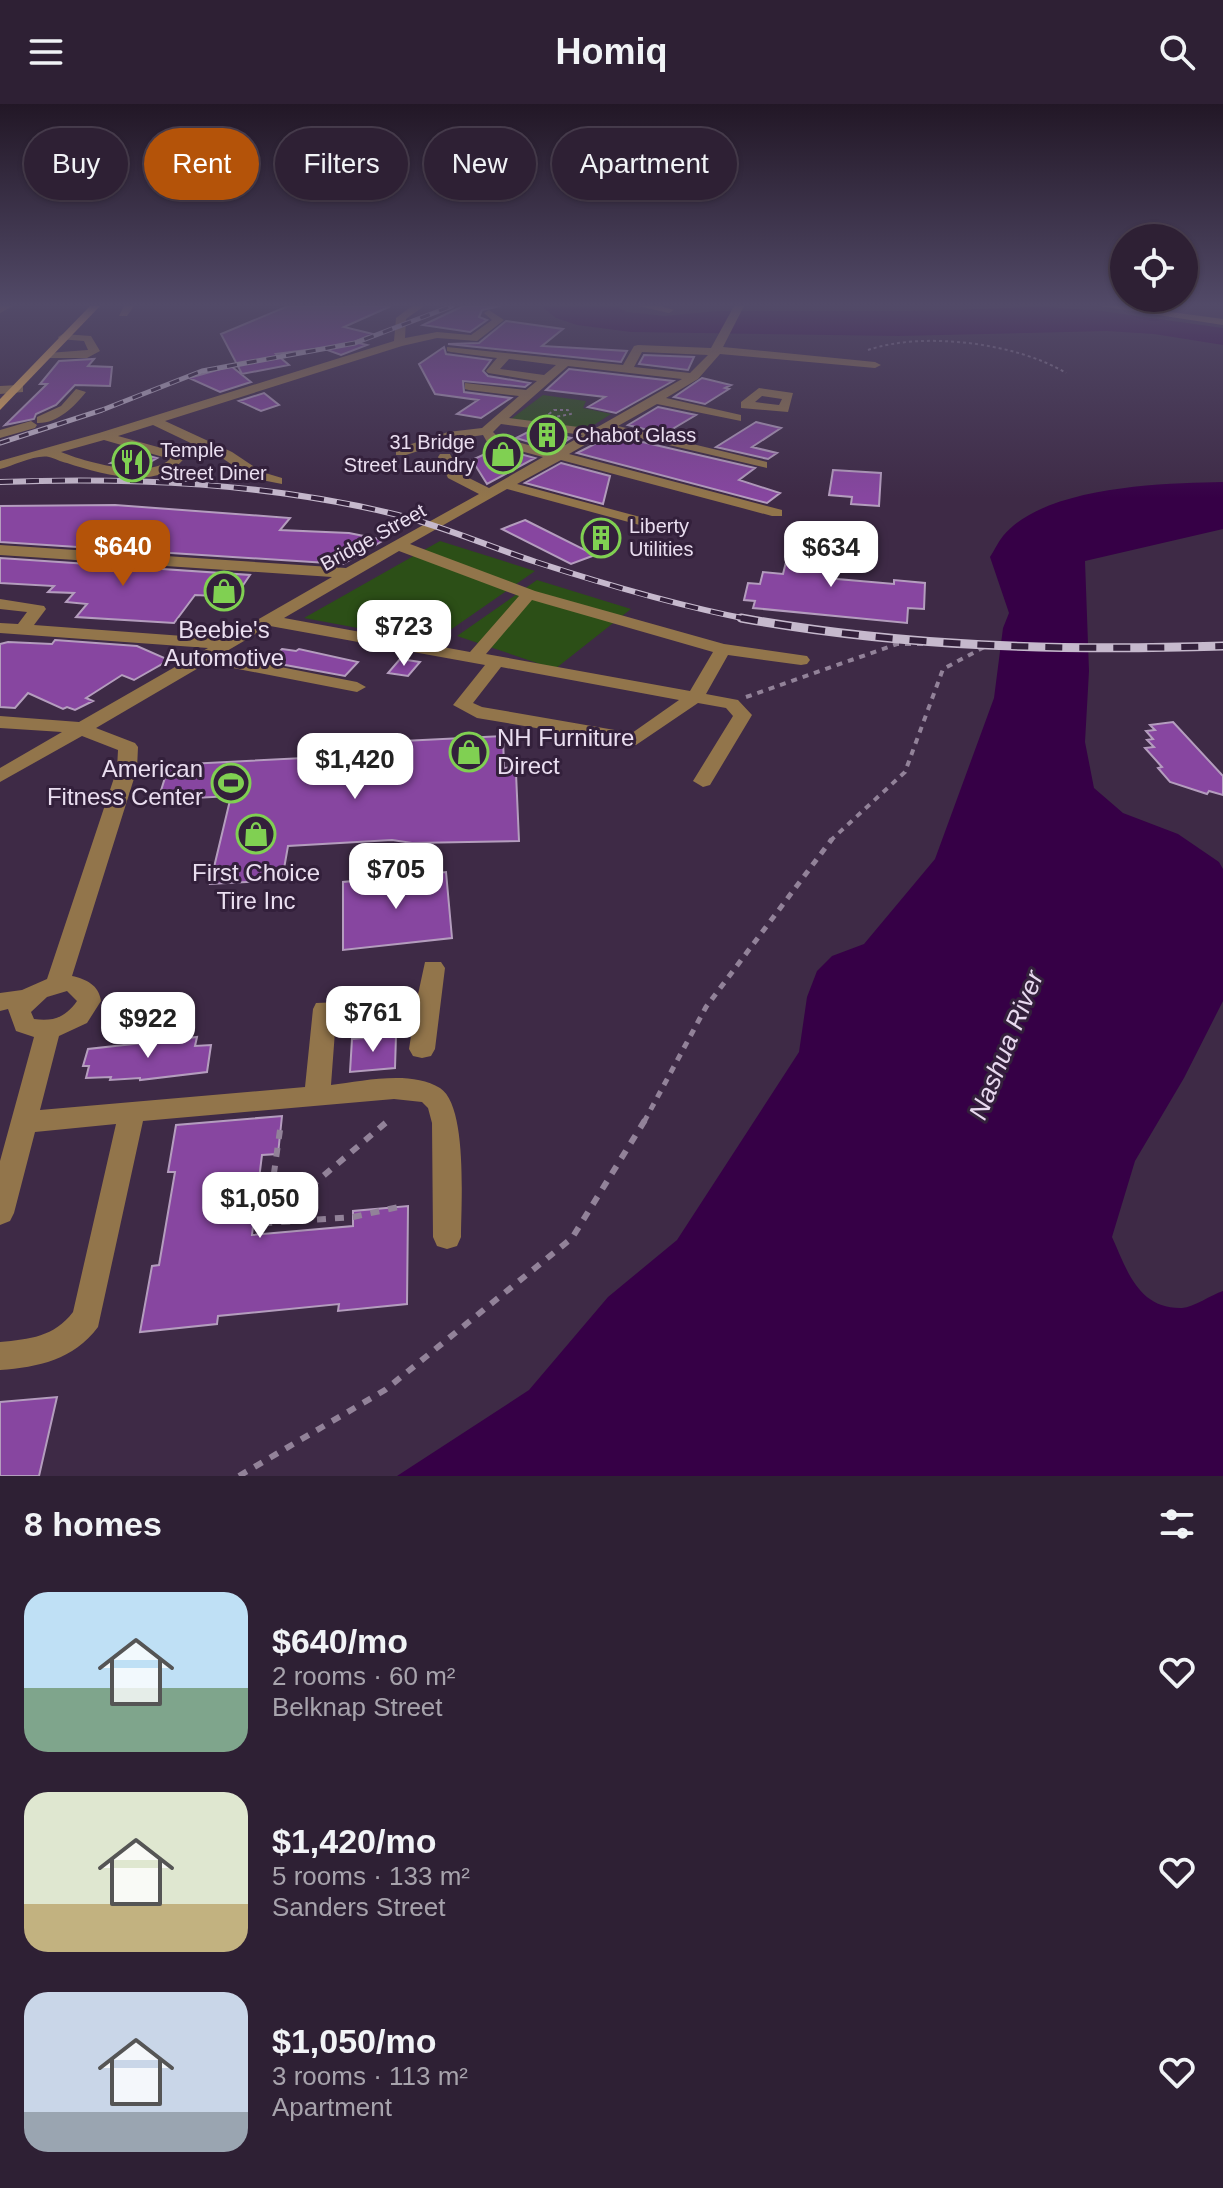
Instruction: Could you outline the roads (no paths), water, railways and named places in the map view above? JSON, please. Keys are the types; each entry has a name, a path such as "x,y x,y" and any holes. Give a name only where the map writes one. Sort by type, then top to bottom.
{"main road":[{"path":"0,406 36,370"}],"street":[{"path":"0,465 104,436 313,370"},
{"path":"493,370 546,379"},
{"path":"489,435 498,420 557,370"},
{"path":"636,370 694,377"},
{"name":"Bridge Street","path":"0,776 349,573 657,400 701,370"},
{"path":"469,386 529,394"},
{"path":"0,390 19,389"},
{"path":"0,434 36,423 65,409 80,392"},
{"path":"657,400 737,418"},
{"path":"705,411 745,405"},
{"path":"153,420 227,455 257,475 277,481"},
{"path":"498,420 655,438 762,465"},
{"path":"401,452 453,435 489,435 557,456 777,513"},
{"path":"50,452 68,461 122,471 167,470 178,457 104,436"},
{"path":"445,457 453,475 490,494"},
{"path":"506,485 669,529"},
{"path":"398,545 529,594 723,649 801,660"},
{"path":"0,550 349,573"},
{"path":"475,657 529,594"},
{"path":"0,604 38,609 22,630"},
{"path":"267,620 732,704 743,715 703,781"},
{"path":"0,628 226,644"},
{"path":"496,662 462,705 477,712 636,739 695,697 723,649"},
{"path":"203,657 357,687"},
{"path":"0,722 79,728 128,747 127,769 57,984 16,1012"},
{"path":"422,1049 433,968"},
{"path":"0,1002 33,1029 48,1030 79,1017 89,1001 83,988 57,984"},
{"path":"317,1096 325,1009 427,1008"},
{"path":"0,1213 48,1030"},
{"path":"26,1122 413,1089 434,1096 445,1123 447,1237"},
{"path":"0,1356 31,1353 57,1346 75,1336 87,1317 132,1112"}],"water":[{"name":"Nashua River","path":"1223,482 1223,529 1085,561 1089,671 1085,742 1094,788 1123,813 1178,834 1219,862 1223,869 1223,1001 1184,1078 1135,1161 1112,1237 1136,1285 1155,1302 1182,1308 1223,1291 1223,1476 397,1476 529,1390 608,1297 677,1240 799,1052 807,997 817,971 832,956 864,944 935,859 994,698 1003,628 1009,613 990,557 1003,536 1022,519 1075,497 1138,486"}],"railway":[{"path":"0,443 102,410 207,370"},
{"path":"0,482 100,481 200,485 349,504 416,520 616,587 749,619"},
{"path":"741,618 749,619"},
{"path":"749,619 861,635 981,645 1102,648 1223,646"}],"place":[{"name":"Chabot Glass","path":"547,435"},
{"name":"31 Bridge Street Laundry","path":"503,454"},
{"name":"Temple Street Diner","path":"132,462"},
{"name":"Liberty Utilities","path":"601,538"},
{"name":"Beebie's Automotive","path":"224,591"},
{"name":"NH Furniture Direct","path":"469,752"},
{"name":"American Fitness Center","path":"231,783"},
{"name":"First Choice Tire Inc","path":"256,834"}]}
